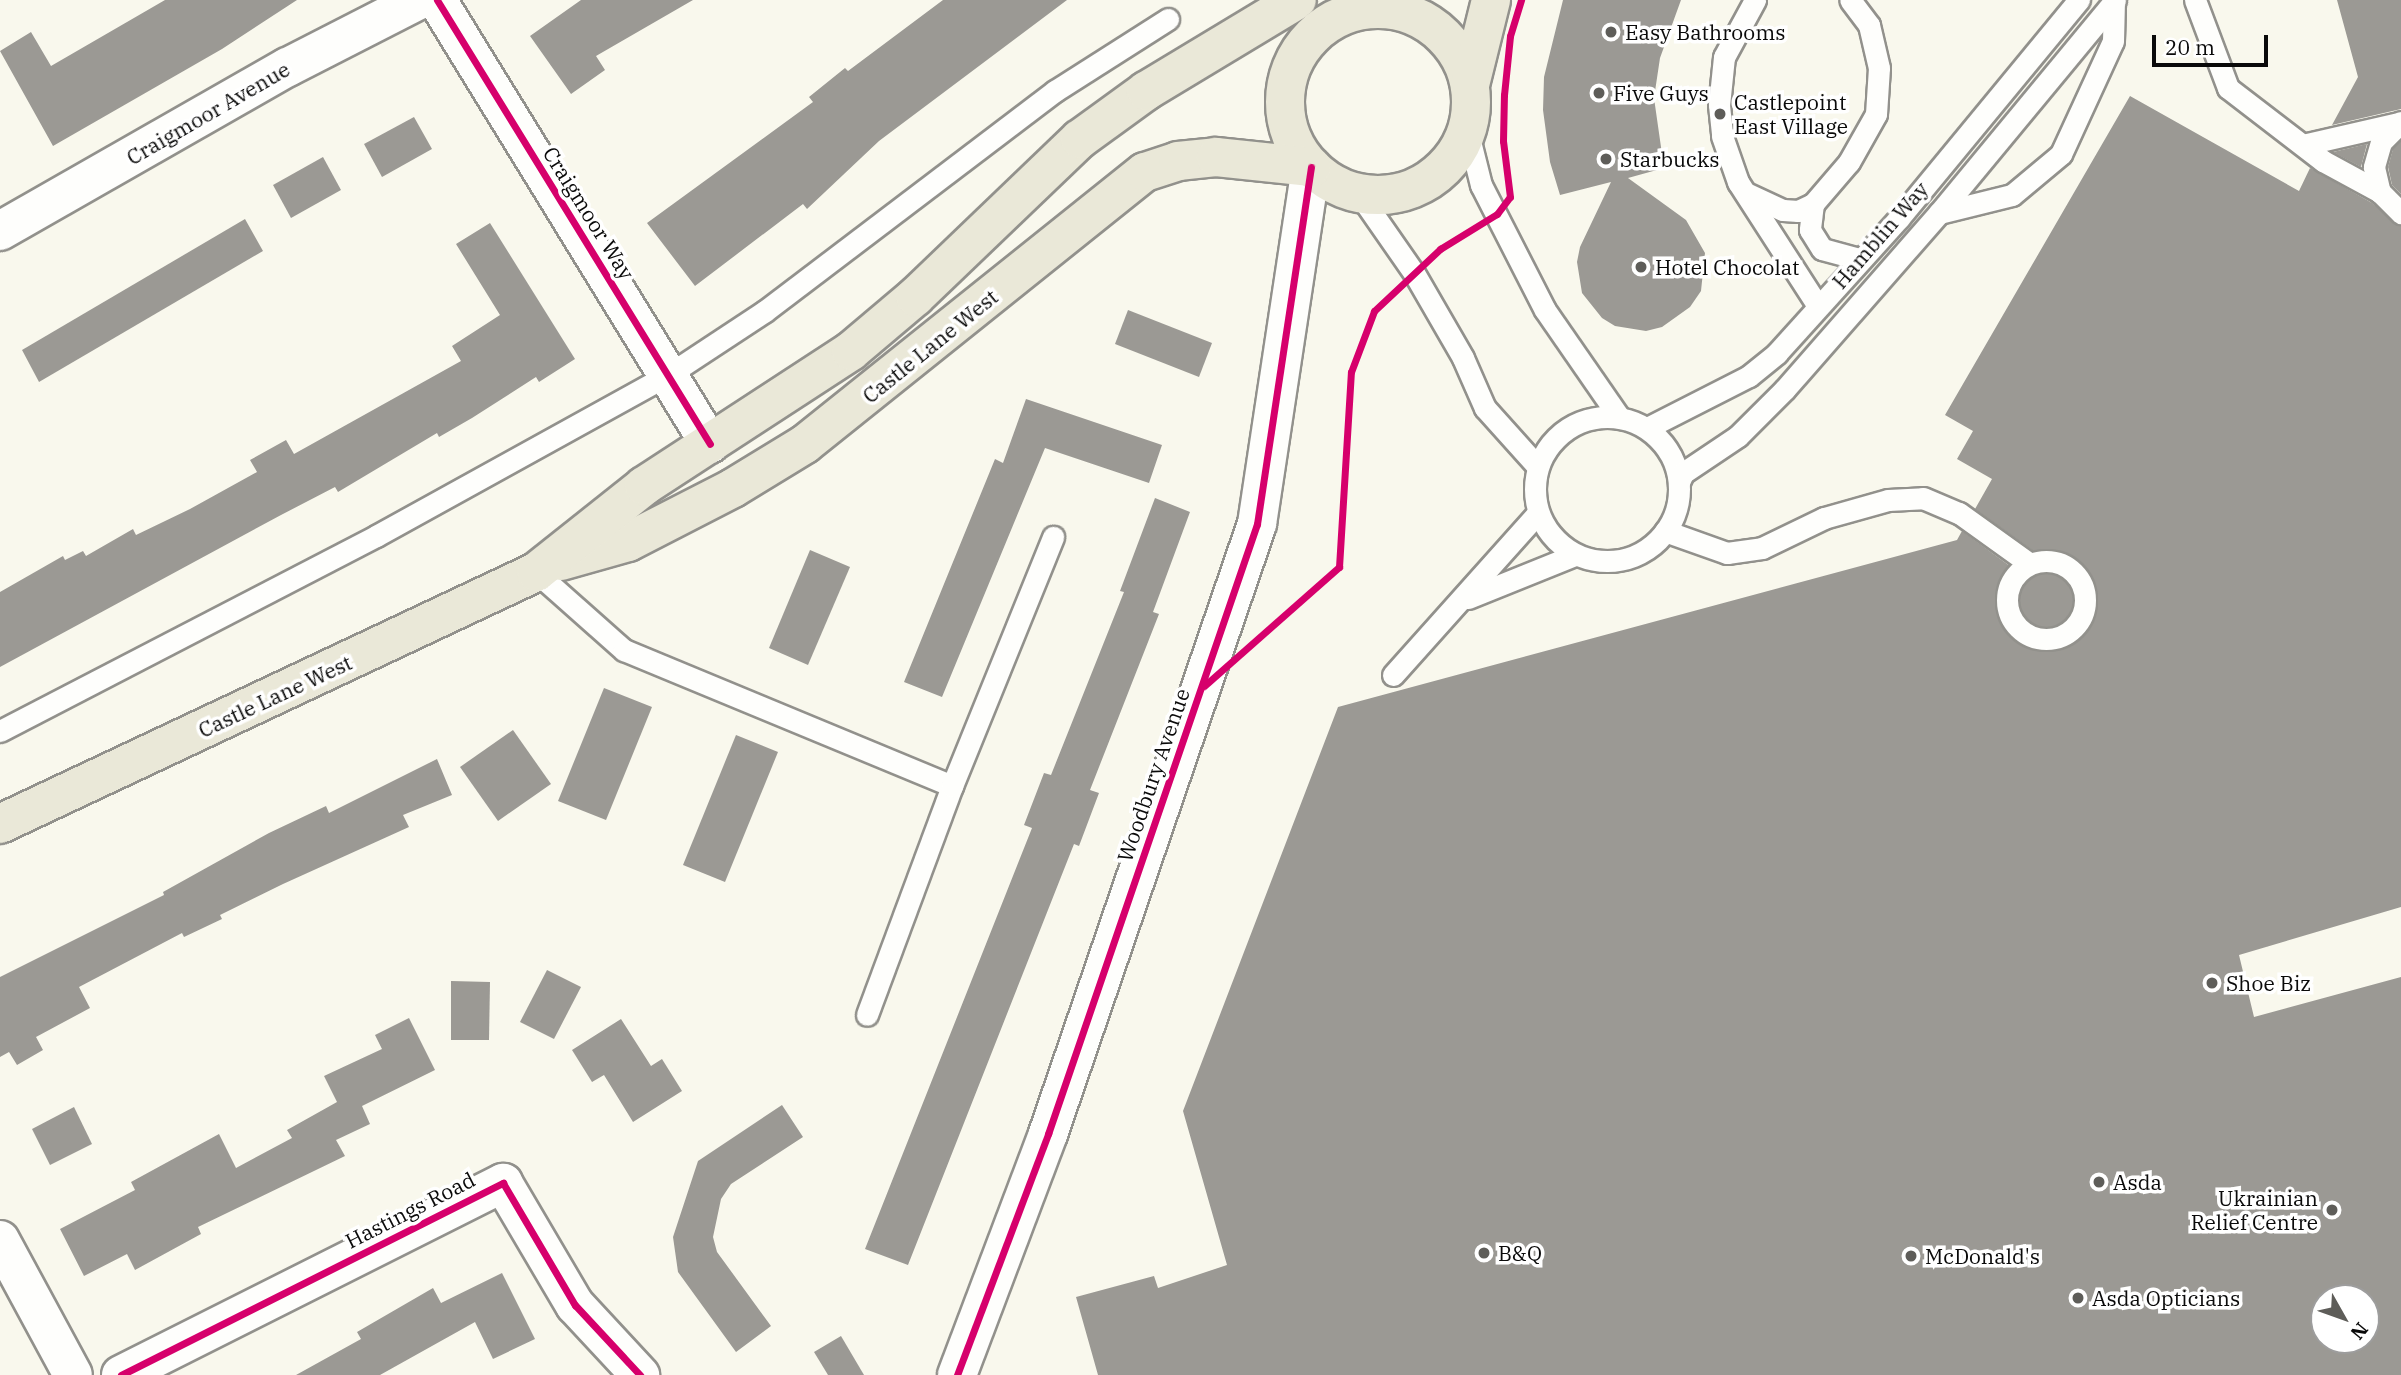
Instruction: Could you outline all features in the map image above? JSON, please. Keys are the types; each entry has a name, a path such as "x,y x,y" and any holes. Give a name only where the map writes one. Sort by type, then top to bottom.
{"main road":[{"name":"Castle Lane West","path":"542,568 644,486 851,351 915,297 1080,139 1219,44 1297,0"},
{"path":"1470,85 1461,60 1446,38 1425,22 1400,11 1351,7 1312,37 1295,60 1286,88 1292,135 1311,167 1334,184 1359,194 1387,195 1414,189 1437,174 1455,154 1467,129 1470,85 1491,0"},
{"path":"1219,44 1312,37"},
{"name":"Castle Lane West","path":"0,824 542,568 628,542 733,488 804,444 1145,172 1216,157 1311,167"}],"street":[{"name":"Craigmoor Avenue","path":"1,229 288,67 419,0"},
{"name":"Craigmoor Way","path":"437,0 710,444"},
{"name":"Woodbury Avenue","path":"957,1375 1048,1134 1257,524 1311,167"},
{"name":"Hastings Road","path":"121,1375 503,1183 575,1305 640,1375"},
{"path":"0,1240 73,1375"}],"lane":[{"path":"1755,0 1724,57 1719,105 1722,136 1744,192 1818,306"},
{"path":"1744,192 1783,210 1798,211 1813,204 1849,162 1876,114 1880,68 1869,25 1850,0"},
{"name":"Hamblin Way","path":"1647,428 1749,376 1777,353 1859,259 1899,218 2078,0"},
{"name":"Hamblin Way","path":"1939,213 2012,195 2061,154 2113,41 2115,0"},
{"name":"Hamblin Way","path":"1679,482 1683,472 1738,436 1785,388 1939,213 2115,0"},
{"path":"2195,0 2204,32 2228,89 2307,144 2339,172 2380,192 2401,213"},
{"path":"2204,32 2214,0"},
{"path":"0,731 376,536 668,375 765,311 1055,91 1168,19"},
{"path":"2307,144 2400,123"},
{"path":"2380,192 2376,154 2400,123"},
{"path":"1467,129 1481,185 1545,310 1619,417"},
{"path":"1359,194 1414,273 1463,358 1485,408 1538,467"},
{"path":"1813,204 1810,230 1822,249 1859,259"},
{"path":"1588,417 1619,417 1647,428 1674,462 1679,482 1675,512 1665,531 1647,549 1625,559 1599,562 1575,555 1550,535 1538,513 1533,488 1538,467 1570,424 1588,417"},
{"path":"1665,531 1727,553 1762,548 1850,511 1888,500 1923,498 1959,513 2030,564"},
{"path":"1393,675 1463,600 1538,513"},
{"path":"867,1015 952,786 1052,537"},
{"path":"1463,600 1575,555"},
{"path":"542,568 624,650 952,786"}],"building":[{"path":"165,0 297,0 222,49 53,146 0,51 31,32 51,66"},
{"path":"581,0 693,0 596,56 605,70 571,94 530,36"},
{"path":"943,0 1067,0 879,141 807,209 803,204 695,286 647,223 813,102 809,97 845,68 848,71"},
{"path":"1563,0 1681,0 1660,58 1654,98 1664,168 1628,178 1686,220 1705,253 1701,291 1690,307 1662,327 1646,331 1615,326 1602,318 1582,293 1577,262 1580,247 1611,182 1560,195 1550,162 1543,110 1544,77"},
{"path":"2337,0 2401,0 2401,109 2332,125 2358,77"},
{"path":"2130,96 2299,191 2310,168 2372,203 2401,226 2401,907 2239,955 2254,1017 2401,977 2401,1375 1098,1375 1076,1297 1154,1276 1158,1288 1227,1265 1183,1111 1338,707 1957,540 1962,531 2022,575 2036,576 2043,565 2038,554 1975,509 1992,479 1957,459 1973,431 1945,415"},
{"path":"414,117 432,149 382,177 364,144"},
{"path":"2401,141 2401,194 2392,185 2388,167 2393,149"},
{"path":"2367,144 2361,167 2333,152"},
{"path":"323,157 341,190 291,218 273,185"},
{"path":"245,219 263,251 39,382 22,350"},
{"path":"490,223 575,359 539,382 536,377 472,418 439,437 437,433 338,492 335,487 0,667 0,592 63,556 65,560 83,551 86,556 133,529 136,535 190,509 257,472 250,460 286,440 294,454 461,361 452,346 500,315 456,244"},
{"path":"1128,310 1212,343 1199,377 1115,344"},
{"path":"1026,399 1162,445 1149,483 1045,448 942,697 904,682 995,459 1003,463"},
{"path":"1155,498 1190,512 1153,612 1159,614 1090,790 1099,793 1079,846 1074,844 908,1265 865,1249 1032,828 1024,825 1044,773 1051,775 1124,592 1120,591"},
{"path":"810,550 850,567 808,665 769,648"},
{"path":"604,688 652,707 606,820 558,801"},
{"path":"513,730 551,784 498,821 460,767"},
{"path":"736,735 778,752 725,882 683,865"},
{"path":"437,759 452,795 403,815 409,827 283,884 220,915 222,919 184,937 182,933 79,987 90,1008 36,1037 43,1050 17,1065 9,1052 0,1057 0,977 164,895 163,892 269,833 326,806 329,813"},
{"path":"547,970 581,987 554,1039 520,1022"},
{"path":"451,981 490,982 489,1040 451,1040"},
{"path":"409,1018 435,1070 362,1106 370,1124 336,1140 345,1156 198,1227 201,1234 135,1270 127,1254 84,1276 60,1229 135,1190 131,1182 219,1134 236,1168 292,1138 287,1130 337,1102 324,1076 382,1049 375,1035"},
{"path":"621,1019 651,1066 662,1059 682,1091 633,1122 604,1075 592,1082 572,1050"},
{"path":"782,1105 803,1137 731,1184 721,1199 713,1237 717,1252 771,1326 736,1352 678,1272 673,1237 698,1161"},
{"path":"74,1107 92,1144 50,1165 32,1129"},
{"path":"502,1273 535,1339 493,1359 475,1322 380,1375 296,1375 361,1339 357,1332 433,1288 441,1303"},
{"path":"841,1336 864,1375 828,1375 814,1352"}],"cycle path":[{"path":"437,0 710,444"},
{"path":"1204,686 1339,567 1351,372 1374,311 1440,249 1497,214 1510,197 1503,141 1504,95 1510,36 1521,0"},
{"path":"957,1375 1048,1134 1257,524 1311,167"},
{"path":"121,1375 503,1183 575,1305 640,1375"}],"place":[{"name":"Easy Bathrooms","path":"1611,32"},
{"name":"Five Guys","path":"1599,93"},
{"name":"Castlepoint East Village","path":"1720,114"},
{"name":"Starbucks","path":"1606,159"},
{"name":"Hotel Chocolat","path":"1641,267"},
{"name":"Shoe Biz","path":"2212,983"},
{"name":"Asda","path":"2099,1182"},
{"name":"Ukrainian Relief Centre","path":"2332,1210"},
{"name":"B&Q","path":"1484,1253"},
{"name":"McDonald's","path":"1911,1256"},
{"name":"Asda Opticians","path":"2078,1298"}]}
